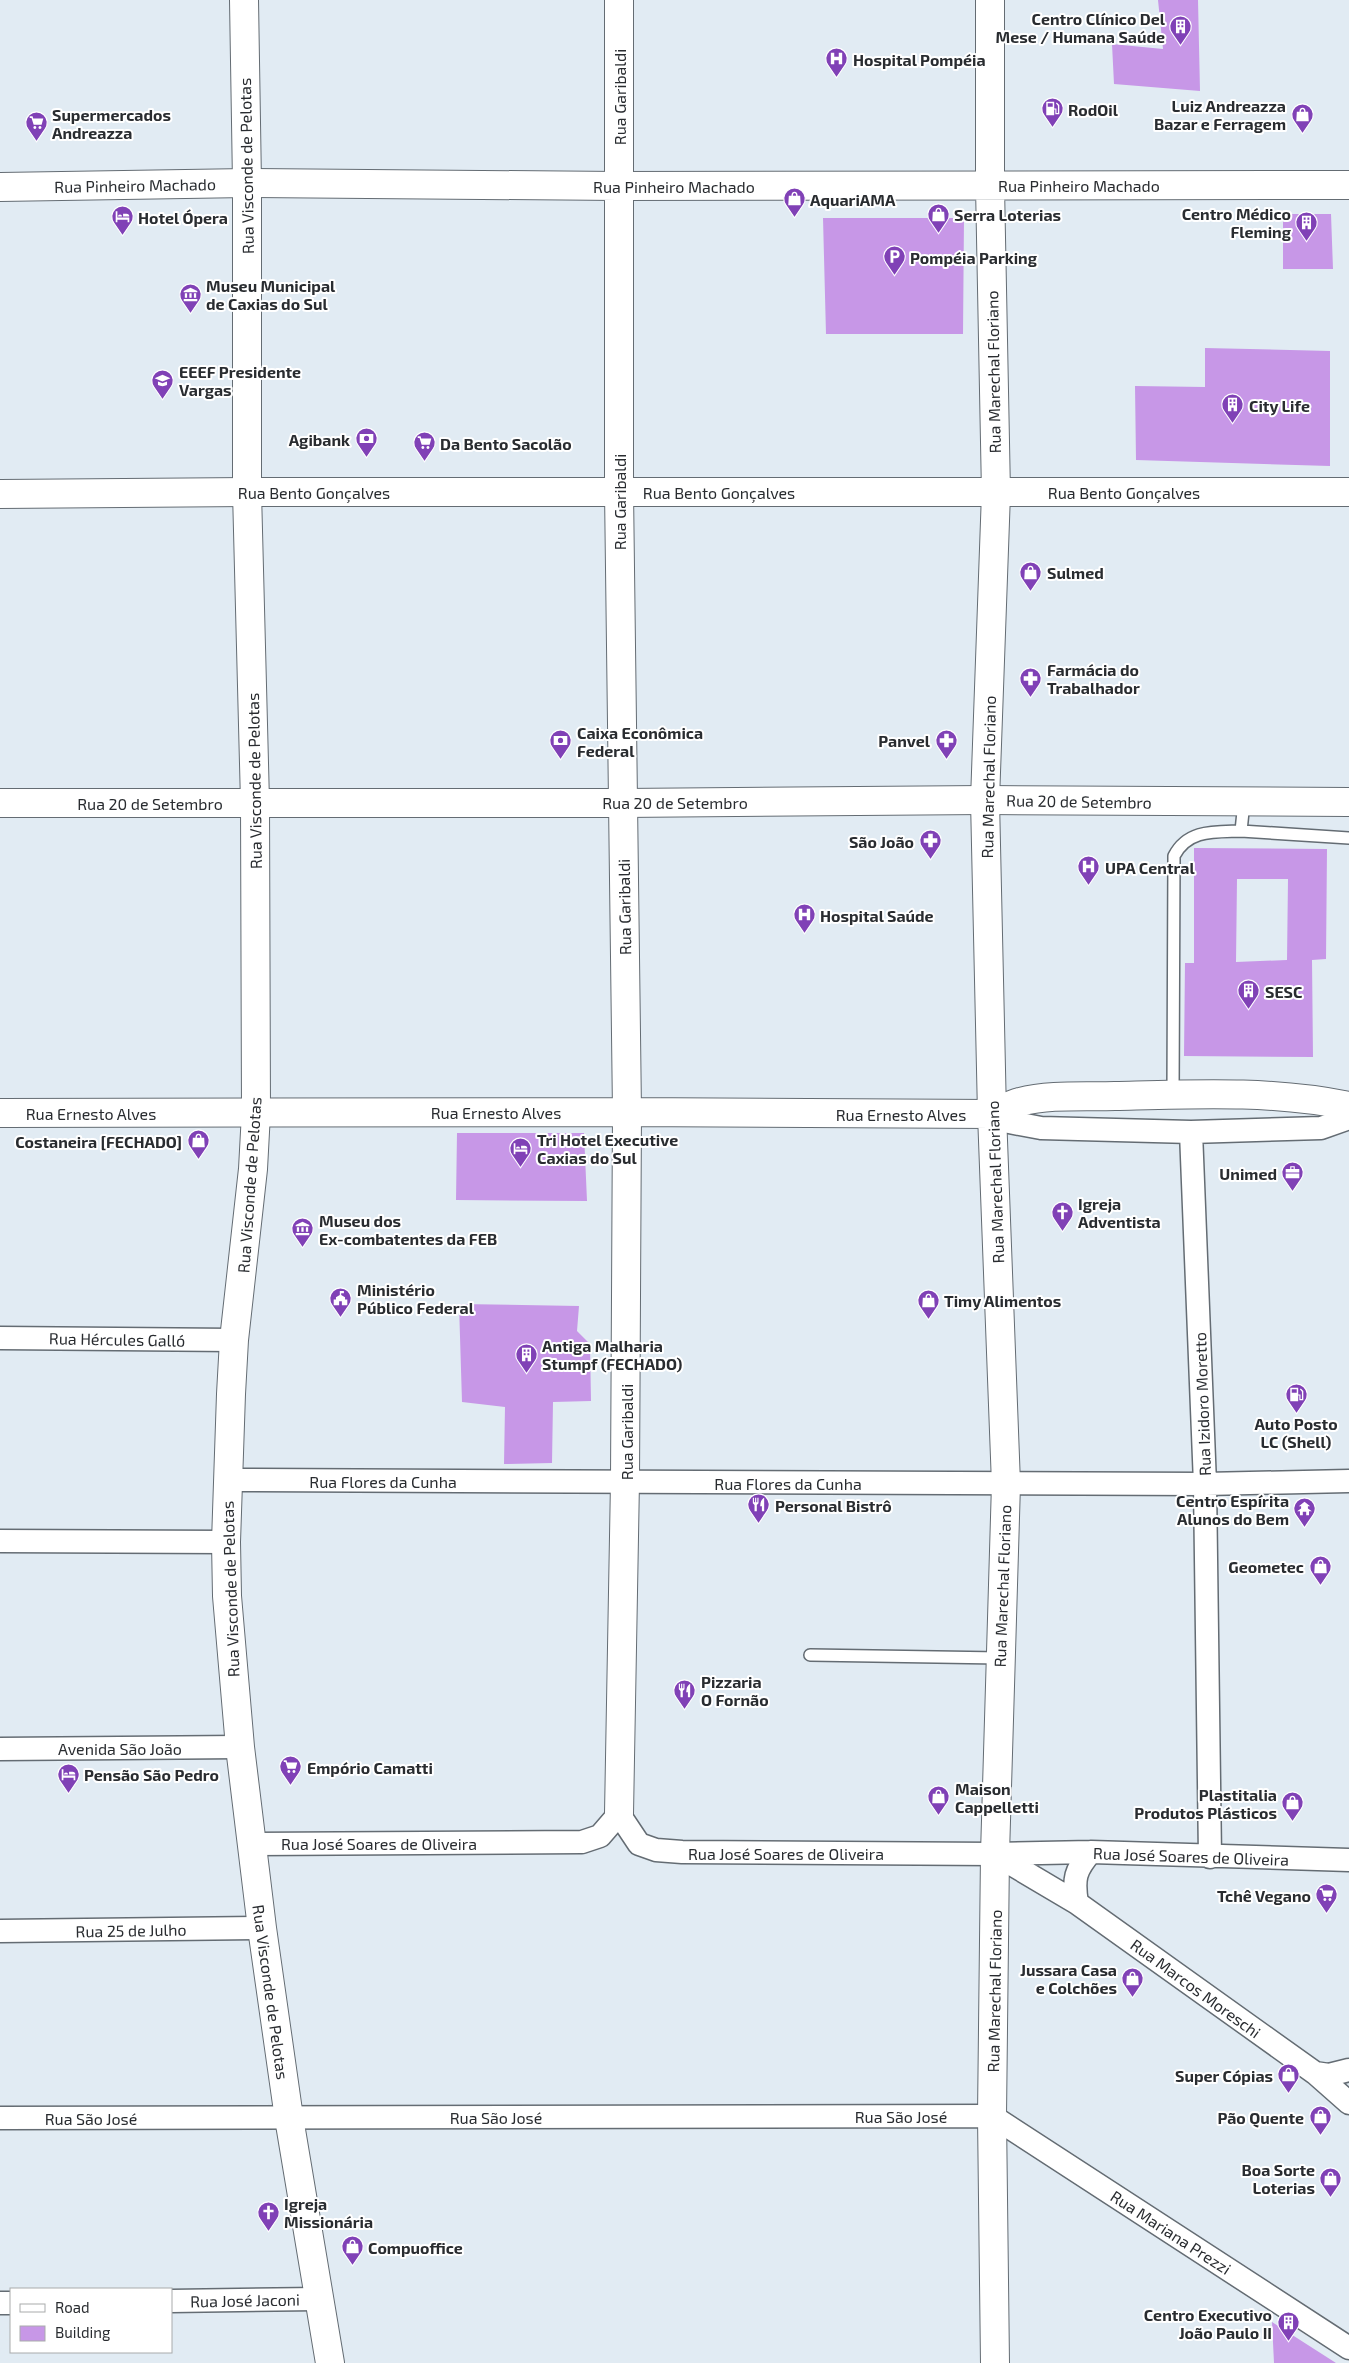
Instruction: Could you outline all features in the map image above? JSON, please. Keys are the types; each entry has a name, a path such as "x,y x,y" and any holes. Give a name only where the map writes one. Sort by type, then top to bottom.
{"street":[{"name":"Rua Visconde de Pelotas","path":"244,0 247,183 247,492 255,802 256,1113 252,1179 234,1340 226,1542 231,1654 251,1844 289,2118 330,2363"},
{"name":"Rua Garibaldi","path":"619,0 619,491 627,1112 626,1482 619,1814"},
{"name":"Rua Marechal Floriano","path":"990,0 990,186 996,492 985,800 992,1114 1006,1484 995,1854 992,2116 995,2363"},
{"name":"Rua Pinheiro Machado","path":"0,187 247,183 618,186 1349,185"},
{"name":"Rua Bento Gonçalves","path":"0,494 619,491 1349,492"},
{"name":"Rua 20 de Setembro","path":"0,803 623,803 985,800 1349,802"},
{"name":"Rua Ernesto Alves","path":"0,1113 627,1112 992,1114 1020,1102 1052,1098 1173,1094 1266,1094 1314,1099 1349,1106"},
{"name":"Rua Ernesto Alves","path":"992,1114 1009,1122 1041,1128 1191,1132 1321,1128 1349,1118"},
{"name":"Rua Izidoro Moretto","path":"1191,1132 1205,1484 1210,1857"},
{"name":"Rua Hércules Galló","path":"0,1338 234,1340"},
{"name":"Rua Flores da Cunha","path":"227,1480 1006,1484 1349,1482"},
{"path":"0,1541 226,1542"},
{"name":"Avenida São João","path":"0,1749 240,1747"},
{"name":"Rua José Soares de Oliveira","path":"251,1844 582,1842 600,1836 619,1814 639,1844 656,1850 682,1852 995,1854 1091,1852 1349,1860"},
{"path":"1077,1903 1075,1877 1080,1865 1091,1852"},
{"name":"Rua Marcos Moreschi","path":"995,1854 1077,1903 1315,2073 1347,2099 1349,2103"},
{"name":"Rua 25 de Julho","path":"0,1932 262,1928"},
{"path":"1315,2073 1329,2076 1349,2070"},
{"name":"Rua São José","path":"0,2118 992,2116"},
{"name":"Rua Mariana Prezzi","path":"992,2116 1349,2348"},
{"name":"Rua José Jaconi","path":"172,2301 318,2299"}],"lane":[{"path":"1241,831 1244,802"},
{"path":"1173,1094 1174,856 1180,844 1192,836 1241,831 1349,838"},
{"path":"810,1656 1000,1658"}],"building":[{"name":"Centro Clínico Del Mese / Humana Saúde","path":"1158,0 1198,0 1200,91 1114,84 1112,44 1163,49"},
{"name":"Centro Médico Fleming","path":"1283,214 1331,214 1333,269 1283,269"},
{"name":"Pompéia Parking","path":"823,218 964,218 963,334 826,334"},
{"name":"City Life","path":"1205,348 1330,351 1330,466 1136,460 1135,386 1205,387"},
{"path":"1194,848 1327,849 1326,959 1312,960 1313,1057 1184,1056 1185,963 1194,963","holes":["1237,879 1288,879 1287,960 1236,962"]},
{"name":"Tri Hotel Executive Caxias do Sul","path":"457,1133 584,1133 587,1201 456,1200"},
{"name":"Antiga Malharia Stumpf (FECHADO)","path":"459,1304 579,1306 577,1331 590,1344 591,1401 553,1402 552,1463 504,1464 505,1407 462,1402"},
{"name":"Centro Executivo João Paulo II","path":"1272,2322 1336,2363 1274,2363"}],"place":[{"name":"Centro Clínico Del Mese / Humana Saúde","path":"1181,46"},
{"name":"Hospital Pompéia","path":"837,78"},
{"name":"RodOil","path":"1052,128"},
{"name":"Luiz Andreazza Bazar e Ferragem","path":"1302,133"},
{"name":"Supermercados Andreazza","path":"36,142"},
{"name":"AquariAMA","path":"794,218"},
{"name":"Serra Loterias","path":"938,233"},
{"name":"Hotel Ópera","path":"122,236"},
{"name":"Centro Médico Fleming","path":"1307,241"},
{"name":"Pompéia Parking","path":"894,276"},
{"name":"Museu Municipal de Caxias do Sul","path":"190,313"},
{"name":"EEEF Presidente Vargas","path":"163,399"},
{"name":"City Life","path":"1233,424"},
{"name":"Agibank","path":"366,458"},
{"name":"Da Bento Sacolão","path":"424,462"},
{"name":"Sulmed","path":"1031,591"},
{"name":"Farmácia do Trabalhador","path":"1031,697"},
{"name":"Panvel","path":"946,759"},
{"name":"Caixa Econômica Federal","path":"561,760"},
{"name":"São João","path":"930,860"},
{"name":"UPA Central","path":"1089,886"},
{"name":"Hospital Saúde","path":"804,934"},
{"name":"SESC","path":"1249,1010"},
{"name":"Costaneira [FECHADO]","path":"198,1160"},
{"name":"Tri Hotel Executive Caxias do Sul","path":"521,1167"},
{"name":"Unimed","path":"1293,1192"},
{"name":"Igreja Adventista","path":"1062,1231"},
{"name":"Museu dos Ex-combatentes da FEB","path":"303,1248"},
{"name":"Ministério Público Federal","path":"341,1317"},
{"name":"Timy Alimentos","path":"928,1319"},
{"name":"Antiga Malharia Stumpf (FECHADO)","path":"526,1373"},
{"name":"Auto Posto LC (Shell)","path":"1296,1413"},
{"name":"Personal Bistrô","path":"759,1524"},
{"name":"Centro Espírita Alunos do Bem","path":"1305,1528"},
{"name":"Geometec","path":"1320,1585"},
{"name":"Pizzaria O Fornão","path":"685,1709"},
{"name":"Empório Camatti","path":"291,1786"},
{"name":"Pensão São Pedro","path":"68,1793"},
{"name":"Maison Cappelletti","path":"939,1816"},
{"name":"Plastitalia Produtos Plásticos","path":"1293,1822"},
{"name":"Tchê Vegano","path":"1327,1914"},
{"name":"Jussara Casa e Colchões","path":"1133,1997"},
{"name":"Super Cópias","path":"1289,2094"},
{"name":"Pão Quente","path":"1320,2136"},
{"name":"Boa Sorte Loterias","path":"1331,2197"},
{"name":"Igreja Missionária","path":"268,2231"},
{"name":"Compuoffice","path":"352,2266"},
{"name":"Centro Executivo João Paulo II","path":"1288,2342"}]}
